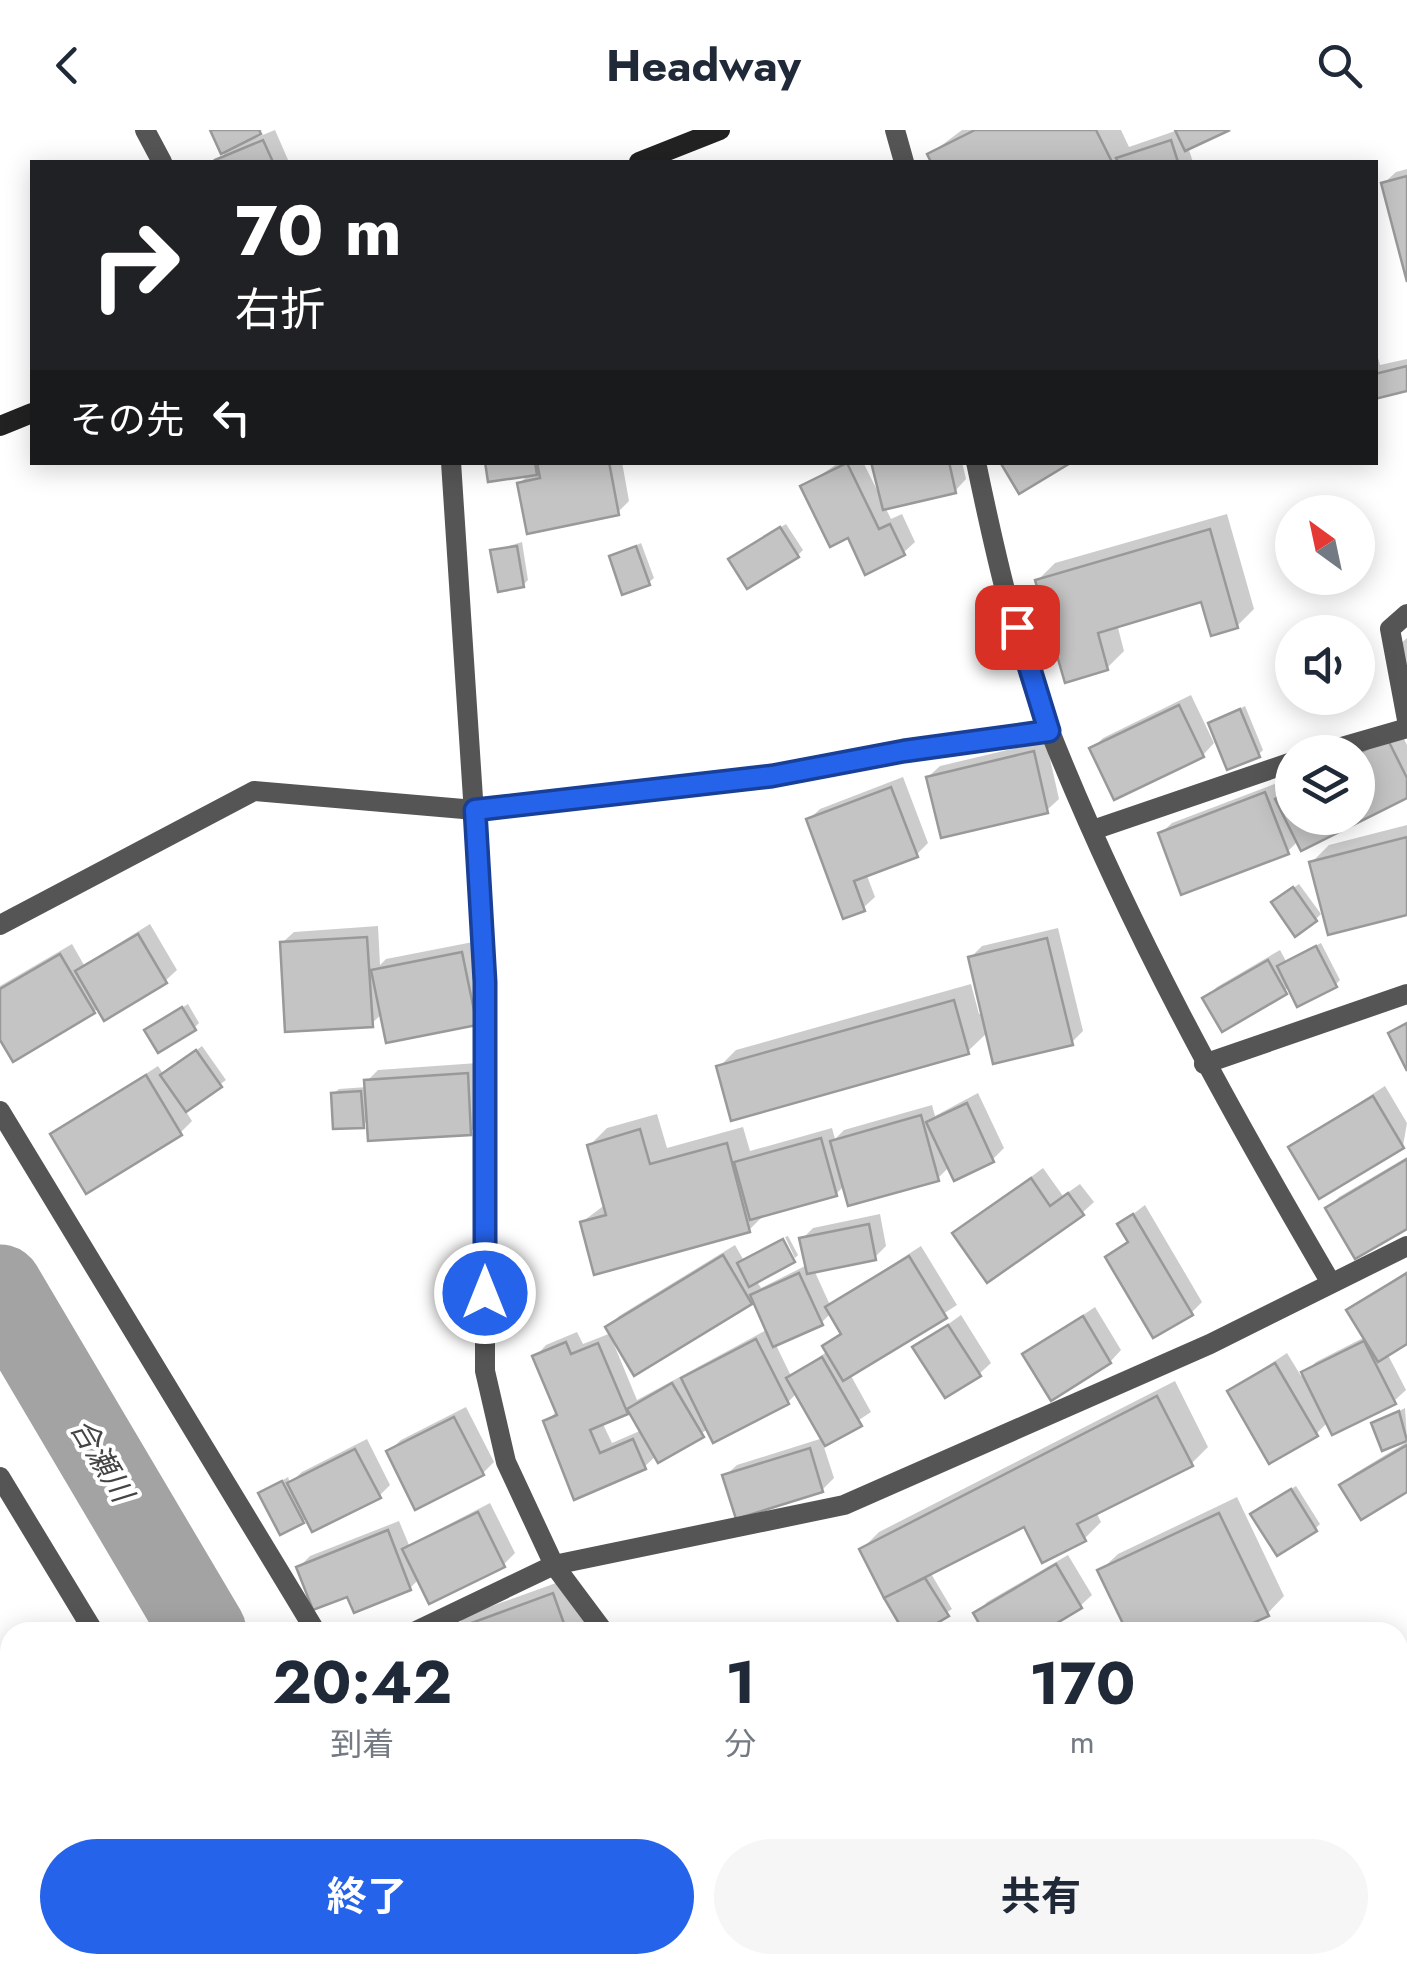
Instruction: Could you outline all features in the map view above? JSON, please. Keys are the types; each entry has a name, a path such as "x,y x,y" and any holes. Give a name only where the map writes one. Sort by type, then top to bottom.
{"main road":[{"path":"644,160 720,130"},
{"path":"0,426 30,414"}],"street":[{"path":"146,130 161,160"},
{"path":"895,130 903,160"},
{"path":"451,465 485,982 485,1371 506,1462 554,1565 597,1622"},
{"path":"977,465 996,558 1049,731 1204,1064 1331,1283"},
{"path":"1407,614 1390,629 1407,720"},
{"path":"1375,737 1407,728"},
{"path":"0,925 254,790 475,810 772,776 904,751 1049,731"},
{"path":"1092,830 1275,768"},
{"path":"1204,1064 1407,994"},
{"path":"0,1111 310,1622"},
{"path":"435,1622 554,1565 844,1505 1210,1344 1407,1246"},
{"path":"0,1477 88,1622"}],"building":[{"path":"210,130 259,130 261,134 221,154"},
{"path":"975,130 1096,130 1111,160 930,160 927,154"},
{"path":"1175,130 1230,130 1185,151"},
{"path":"263,140 272,160 215,160"},
{"path":"1171,140 1177,160 1117,160"},
{"path":"1407,176 1407,282 1381,183"},
{"path":"1407,366 1407,391 1378,398 1378,373"},
{"path":"485,465 535,465 537,475 488,482"},
{"path":"538,465 610,465 619,515 527,534 517,483 540,478"},
{"path":"848,465 879,529 890,524 905,555 865,575 848,538 830,547 800,486"},
{"path":"872,465 950,465 956,493 883,510"},
{"path":"1002,465 1067,465 1019,494"},
{"path":"780,527 799,557 747,589 728,559"},
{"path":"1210,529 1238,628 1211,636 1201,602 1098,633 1108,670 1065,683 1035,580"},
{"path":"517,546 524,587 498,592 490,550"},
{"path":"636,546 650,585 622,595 609,556"},
{"path":"1179,705 1204,757 1114,800 1089,748"},
{"path":"1240,709 1260,757 1227,770 1208,723"},
{"path":"1387,738 1407,778 1407,798 1375,814 1375,745"},
{"path":"1034,751 1048,813 941,838 926,777"},
{"path":"891,787 918,857 854,881 865,911 843,919 806,819"},
{"path":"1265,792 1275,818 1275,835 1282,835 1289,854 1181,895 1158,833"},
{"path":"1293,835 1333,835 1301,851"},
{"path":"1407,837 1407,915 1328,935 1309,862"},
{"path":"1293,887 1317,921 1295,937 1271,902"},
{"path":"138,934 167,983 104,1021 75,971"},
{"path":"367,937 373,1027 285,1032 280,942"},
{"path":"1047,938 1073,1045 993,1064 968,957"},
{"path":"1316,946 1337,987 1297,1007 1277,966"},
{"path":"462,952 477,1025 386,1043 371,970"},
{"path":"60,954 95,1013 13,1062 0,1040 0,989"},
{"path":"1268,960 1287,994 1222,1032 1202,998"},
{"path":"954,1000 969,1054 731,1121 716,1066"},
{"path":"182,1007 196,1030 158,1053 144,1030"},
{"path":"1407,1023 1407,1071 1388,1033"},
{"path":"196,1050 222,1087 186,1112 160,1075"},
{"path":"468,1073 471,1135 368,1141 364,1080"},
{"path":"146,1075 182,1135 86,1194 50,1134"},
{"path":"361,1091 364,1128 333,1129 331,1093"},
{"path":"1373,1096 1404,1148 1319,1199 1288,1147"},
{"path":"967,1103 994,1162 954,1181 926,1122"},
{"path":"921,1115 939,1181 848,1206 830,1141"},
{"path":"640,1129 650,1164 727,1143 750,1232 594,1275 580,1222 606,1215 587,1145"},
{"path":"821,1138 837,1196 750,1220 734,1162"},
{"path":"1407,1159 1407,1229 1355,1259 1325,1208"},
{"path":"1031,1178 1050,1206 1068,1193 1084,1215 987,1283 952,1233"},
{"path":"1133,1214 1193,1315 1153,1338 1105,1257 1128,1242 1117,1224"},
{"path":"869,1224 876,1260 807,1274 799,1238"},
{"path":"783,1239 795,1262 749,1287 737,1263"},
{"path":"723,1255 752,1304 634,1376 605,1327"},
{"path":"909,1256 947,1318 843,1381 822,1346 841,1334 825,1307"},
{"path":"799,1273 823,1325 773,1347 750,1295"},
{"path":"1407,1273 1407,1344 1378,1362 1346,1310"},
{"path":"1083,1316 1111,1363 1051,1401 1022,1354"},
{"path":"948,1325 981,1376 945,1398 912,1347"},
{"path":"756,1339 789,1404 713,1443 681,1378"},
{"path":"1364,1341 1396,1404 1332,1435 1301,1372"},
{"path":"566,1342 571,1354 598,1343 628,1414 590,1430 600,1453 633,1439 646,1469 574,1500 543,1421 557,1415 532,1356"},
{"path":"822,1357 862,1426 825,1446 786,1378"},
{"path":"1275,1363 1318,1436 1269,1464 1227,1391"},
{"path":"672,1383 704,1437 658,1463 627,1409"},
{"path":"1157,1396 1193,1466 1077,1524 1086,1541 1042,1563 1024,1527 884,1598 859,1549"},
{"path":"1399,1411 1407,1441 1382,1451 1371,1423"},
{"path":"454,1417 484,1475 415,1510 386,1451"},
{"path":"1407,1445 1407,1492 1361,1520 1339,1485"},
{"path":"810,1448 823,1492 736,1519 722,1475"},
{"path":"355,1449 381,1498 312,1532 287,1483"},
{"path":"282,1481 304,1523 280,1535 258,1493"},
{"path":"1291,1489 1317,1531 1277,1556 1250,1514"},
{"path":"478,1512 505,1567 429,1604 402,1549"},
{"path":"1219,1513 1269,1616 1256,1622 1122,1622 1097,1570"},
{"path":"388,1530 411,1590 354,1613 347,1597 313,1610 296,1567"},
{"path":"1056,1564 1082,1608 1059,1622 978,1622 973,1613"},
{"path":"925,1578 949,1616 939,1622 898,1622 884,1598"},
{"path":"553,1593 563,1622 474,1622"}],"waterway":[{"name":"合瀬川","path":"0,1287 198,1622"}],"route":[{"path":"485,1293 485,982 475,810 772,776 904,751 1049,731 1017,627"}]}
